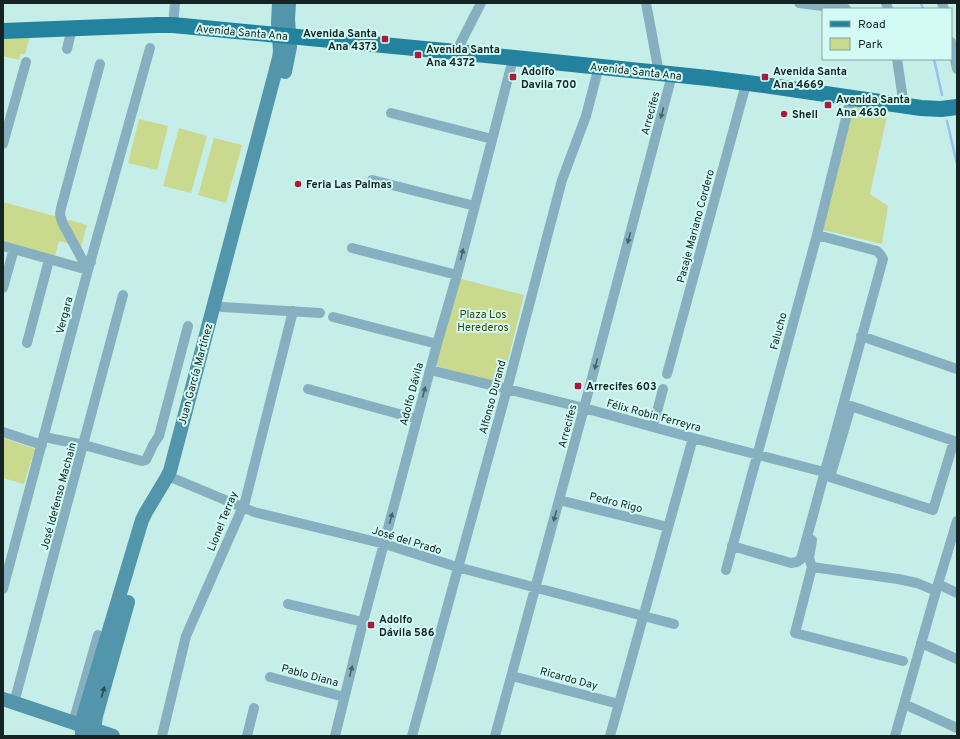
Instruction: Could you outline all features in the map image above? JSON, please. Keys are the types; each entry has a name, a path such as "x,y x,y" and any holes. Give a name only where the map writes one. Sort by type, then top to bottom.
{"main road":[{"name":"Juan García Martínez","path":"85,730 96,716 148,529 171,478 222,307 289,54 290,47 278,24 279,3"},
{"name":"Juan García Martínez","path":"171,478 279,58 288,19 289,3"},
{"name":"Avenida Santa Ana","path":"3,31 173,25 708,78 932,109 957,107"},
{"path":"9,701 85,730 113,736"}],"street":[{"path":"173,25 175,3"},
{"path":"456,52 481,3"},
{"path":"646,3 665,74"},
{"path":"799,3 838,8"},
{"path":"67,49 72,28"},
{"path":"952,46 957,69"},
{"name":"Vergara","path":"3,589 89,266 150,48"},
{"name":"Adolfo Dávila","path":"335,736 384,544 437,344 457,275 513,59"},
{"path":"897,60 904,106"},
{"path":"3,144 26,62"},
{"path":"89,266 82,259 62,222 60,214 100,64"},
{"name":"Alfonso Durand","path":"412,736 507,389 562,180 586,116 599,66"},
{"name":"Arrecifes","path":"495,736 584,408 665,74"},
{"name":"Pasaje Mariano Cordero","path":"667,374 746,84"},
{"name":"Falucho","path":"726,570 817,235 851,98"},
{"path":"391,113 492,138"},
{"path":"372,180 475,206"},
{"path":"817,235 877,251 882,259 861,336 827,474 809,558 812,566 795,633 902,661"},
{"path":"3,246 49,260 89,266"},
{"path":"352,248 457,275"},
{"path":"3,288 14,249"},
{"path":"27,343 49,260"},
{"name":"José Idefenso Machain","path":"9,701 84,445 123,295"},
{"path":"222,307 320,313"},
{"name":"Lionel Terray","path":"162,736 186,636 243,508 293,311"},
{"path":"333,317 437,344"},
{"path":"3,432 43,441 84,445 142,461 146,460 159,436 188,326"},
{"path":"861,336 957,369"},
{"name":"Félix Robin Ferreyra","path":"430,370 584,408 827,474 933,510 956,441"},
{"path":"308,389 417,419"},
{"path":"653,427 663,389"},
{"path":"732,546 791,563 797,562 801,558 827,474 851,406 956,441"},
{"path":"610,736 693,438"},
{"name":"José del Prado","path":"171,478 254,512 384,544 458,567 674,624"},
{"name":"Pedro Rigo","path":"559,500 668,527"},
{"path":"895,736 957,521"},
{"path":"812,566 898,579 957,593"},
{"path":"288,604 364,622"},
{"path":"85,730 98,635"},
{"path":"921,643 957,659"},
{"name":"Pablo Diana","path":"270,676 344,697"},
{"name":"Ricardo Day","path":"512,676 619,704"},
{"path":"904,704 957,728"},
{"path":"247,736 254,708"}],"green space":[{"path":"30,36 25,54 20,54 19,60 3,56 3,39"},
{"path":"853,101 889,107 870,194 888,206 882,244 823,230"},
{"path":"139,119 168,126 157,170 128,163"},
{"path":"179,128 207,136 191,193 163,186"},
{"path":"214,138 242,145 226,203 198,195"},
{"path":"3,202 87,225 81,247 59,241 55,256 3,242"},
{"name":"Plaza Los Herederos","path":"458,278 524,295 502,385 436,366"},
{"path":"3,438 35,449 24,484 3,478"}],"waterway":[{"path":"921,3 923,8"},
{"path":"934,60 942,95"},
{"path":"947,121 957,164"}],"place":[{"name":"Avenida Santa Ana 4373","path":"385,39"},
{"name":"Avenida Santa Ana 4372","path":"418,55"},
{"name":"Adolfo Davila 700","path":"513,77"},
{"name":"Avenida Santa Ana 4669","path":"765,77"},
{"name":"Avenida Santa Ana 4630","path":"828,105"},
{"name":"Shell","path":"784,114"},
{"name":"Feria Las Palmas","path":"298,184"},
{"name":"Arrecifes 603","path":"578,386"},
{"name":"Adolfo Dávila 586","path":"371,625"}]}
